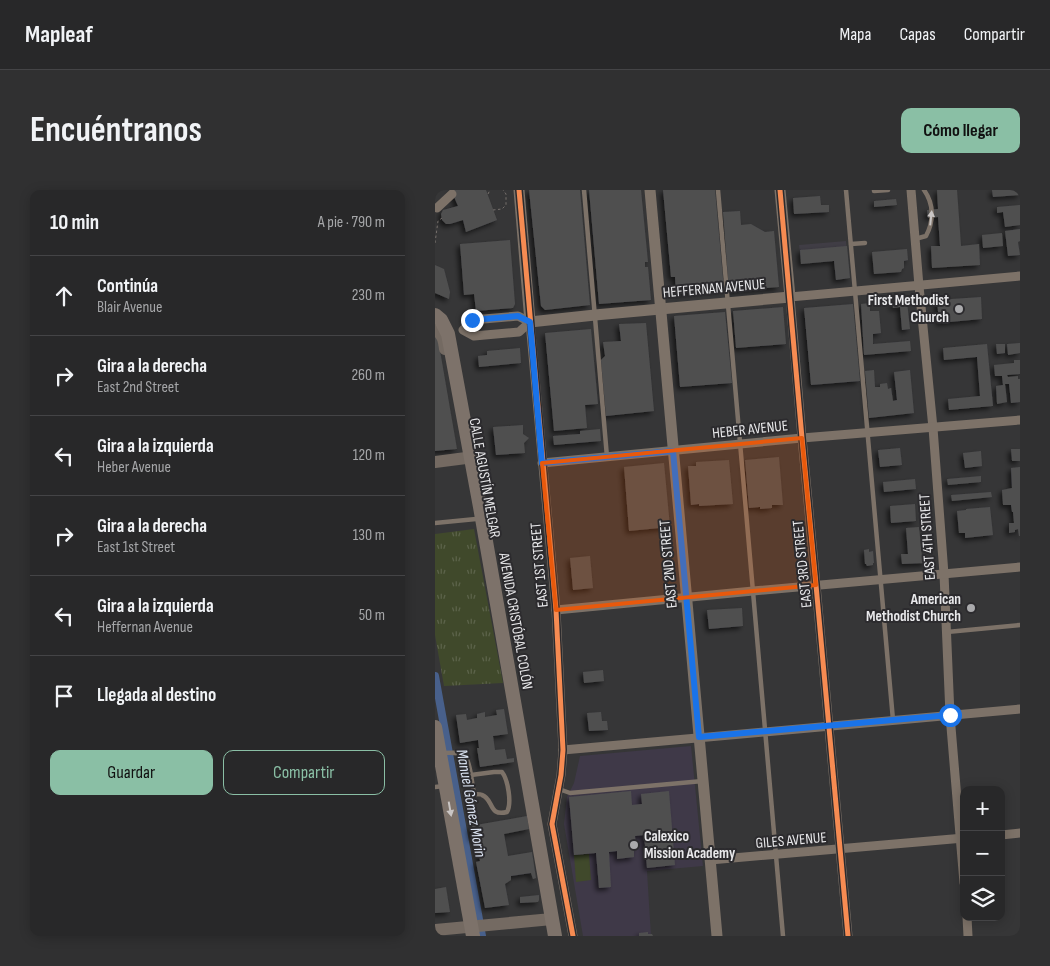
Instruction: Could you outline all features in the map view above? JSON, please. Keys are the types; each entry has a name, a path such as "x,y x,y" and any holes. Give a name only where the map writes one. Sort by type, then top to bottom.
{"main road":[{"name":"AVENIDA CRISTÓBAL COLÓN","path":"435,316 441,320 448,334 555,936"},
{"name":"CALLE AGUSTÍN MELGAR","path":"435,330 441,334 443,339 466,458 530,823 536,854 543,869"},
{"path":"435,462 466,458"},
{"path":"435,726 440,753 440,786 472,931"},
{"path":"435,930 472,931 552,919"}],"street":[{"name":"EAST 1ST STREET","path":"519,190 556,610 563,750 559,790 552,824 573,936"},
{"name":"EAST 2ND STREET","path":"651,190 717,936"},
{"name":"EAST 3RD STREET","path":"780,190 848,936"},
{"name":"EAST 4TH STREET","path":"911,190 933,428 944,574 950,715 961,831"},
{"path":"437,208 452,194"},
{"name":"HEFFERNAN AVENUE","path":"530,322 519,332 474,336 463,330 472,320 518,316 530,322 661,308 1020,276"},
{"name":"HEBER AVENUE","path":"542,463 802,438 1020,420"},
{"path":"556,610 1020,567"},
{"path":"563,750 1020,709"},
{"path":"1005,835 1020,833"},
{"name":"GILES AVENUE","path":"710,860 960,838"},
{"path":"967,921 968,936"}],"lane":[{"path":"584,190 607,456"},
{"path":"718,190 783,936"},
{"path":"846,190 893,720"},
{"path":"874,190 889,190"},
{"path":"915,239 926,236 931,223 932,208 923,190"},
{"path":"851,244 865,243"},
{"path":"435,524 476,519"},
{"path":"947,632 1020,625"},
{"path":"440,753 461,753 465,756 470,766 471,775 474,794 485,796 496,811 507,812 509,805 507,782 502,772 471,775"},
{"path":"559,790 570,793 703,781"}],"path":[{"path":"487,194 490,190"},
{"path":"493,210 502,209 506,205 507,198 504,190"},
{"path":"435,243 438,221 442,218"}],"highlighted area":[{"path":"802,438 816,585 556,610 542,463"}],"shaded area":[{"path":"846,241 849,274 835,257 801,260 799,245"},
{"name":"Calexico Mission Academy","path":"691,746 703,866 647,871 651,936 583,936 564,824 567,797 574,783 580,756"}],"green space":[{"path":"474,529 503,683 444,686 435,635 435,534"},
{"path":"589,854 591,880 576,882 574,855"}],"building":[{"path":"451,190 486,190 497,220 466,232 463,220 446,224 442,220 441,214 443,210 458,206"},
{"path":"529,190 580,190 590,305 545,310 541,306"},
{"path":"589,190 641,190 648,262 645,262 645,267 648,267 651,300 599,304"},
{"path":"663,190 715,190 724,289 676,294 675,277 671,277"},
{"path":"937,190 957,190 961,246 979,244 980,265 932,268 931,246 940,246 938,217 928,218 927,210 938,209"},
{"path":"992,190 1020,190 1020,195 993,197"},
{"path":"820,196 821,205 829,205 829,212 794,214 793,198"},
{"path":"896,199 897,205 874,207 874,201"},
{"path":"1020,205 1020,225 1005,227 1003,212 997,213 997,207"},
{"path":"740,211 741,225 751,224 765,232 774,231 779,287 729,291 723,212"},
{"path":"1020,229 1020,241 1018,242 1020,255 1008,256 1005,231"},
{"path":"1002,233 1003,246 983,248 982,235"},
{"path":"510,240 515,304 513,308 476,311 474,294 464,295 460,244"},
{"path":"847,246 850,278 836,280 834,261 801,264 800,250"},
{"path":"907,249 908,260 904,261 904,268 901,272 874,274 872,252"},
{"path":"435,265 444,269 450,292 449,299 435,293"},
{"path":"981,297 982,319 939,323 937,300"},
{"path":"907,302 910,329 902,330 900,307 893,308 892,303"},
{"path":"870,303 870,311 879,311 881,333 873,334 873,344 910,341 911,351 864,355 861,304"},
{"path":"853,304 860,381 811,385 804,308"},
{"path":"783,307 786,344 736,348 733,311"},
{"path":"725,312 732,383 680,387 674,316"},
{"path":"646,323 654,411 606,416 601,360 605,356 603,342 621,341 619,324"},
{"path":"591,329 598,404 585,405 587,428 554,431 545,333"},
{"path":"435,337 438,339 457,449 435,451"},
{"path":"1020,343 1020,353 1008,355 1007,344"},
{"path":"987,344 993,406 949,410 948,399 980,396 977,357 944,360 943,348"},
{"path":"996,344 1005,344 1005,353 997,354"},
{"path":"520,348 521,363 479,367 478,356 487,355 487,351"},
{"path":"1014,360 1020,360 1020,374 1007,375 1008,377 1018,376 1018,379 1020,379 1020,402 1011,403 1009,384 1005,384 1007,402 997,404 996,386 1003,385 1002,376 995,376 994,365 1014,363"},
{"path":"874,370 875,387 880,387 880,384 887,383 888,389 891,388 893,401 897,400 894,372 910,370 914,413 869,418 865,371"},
{"path":"523,425 523,434 529,438 524,443 525,453 496,455 493,427"},
{"path":"600,429 601,441 554,445 553,436 580,434 580,431"},
{"path":"900,448 902,465 880,467 878,450"},
{"path":"1011,449 1020,449 1020,461 1012,461"},
{"path":"981,451 982,466 965,468 963,453"},
{"path":"779,457 783,505 772,505 772,508 749,508 745,460"},
{"path":"729,460 733,504 691,505 688,466 696,466 696,462"},
{"path":"664,463 670,527 629,531 624,467"},
{"path":"1020,467 1019,536 1018,529 1015,532 1009,533 1009,523 1014,523 1013,512 1011,505 1003,505 1002,490 1012,488 1011,468"},
{"path":"981,476 981,482 948,485 947,479"},
{"path":"915,479 916,489 884,492 883,482"},
{"path":"991,492 992,497 952,501 951,495"},
{"path":"915,504 916,521 891,523 890,506"},
{"path":"990,507 993,535 965,538 965,533 959,533 957,511"},
{"path":"919,527 922,557 925,557 926,563 902,564 901,554 908,554 906,528"},
{"path":"869,549 869,552 873,551 874,563 867,566 865,564 864,550"},
{"path":"590,556 593,588 573,590 570,558"},
{"path":"742,608 743,626 709,629 707,610"},
{"path":"603,670 604,681 584,683 583,672"},
{"path":"504,709 508,734 493,736 495,750 505,749 507,759 514,758 514,762 480,767 477,748 479,748 478,740 460,743 456,715 466,714 467,720 477,718 477,714 485,712 485,717 497,715 496,710"},
{"path":"601,712 602,721 607,721 608,730 589,731 587,713"},
{"path":"631,791 632,805 642,804 641,794 669,791 675,865 647,868 644,835 635,836 636,850 634,850 634,857 617,859 617,851 609,852 611,887 599,888 596,853 574,855 569,797"},
{"path":"527,816 529,829 504,834 508,856 532,852 536,878 533,879 531,873 511,876 511,880 505,884 509,905 485,908 476,862 480,861 476,838 472,839 470,826"},
{"path":"446,887 450,912 435,913 435,889"},
{"path":"539,895 538,902 520,903 520,897"},
{"path":"648,932 648,934 653,936 639,936 639,933"}],"waterway":[{"name":"Manuel Gómez Morin","path":"435,676 482,936"}],"cycle path":[{"path":"519,190 556,610 563,750 561,775 552,824 573,936"},
{"path":"780,190 848,936"}],"place":[{"name":"First Methodist Church","path":"959,309"},
{"name":"American Methodist Church","path":"971,608"},
{"name":"Calexico Mission Academy","path":"634,845"}],"route":[{"path":"472,320 518,316 530,322 542,463 673,451 699,737 950,715"}]}
